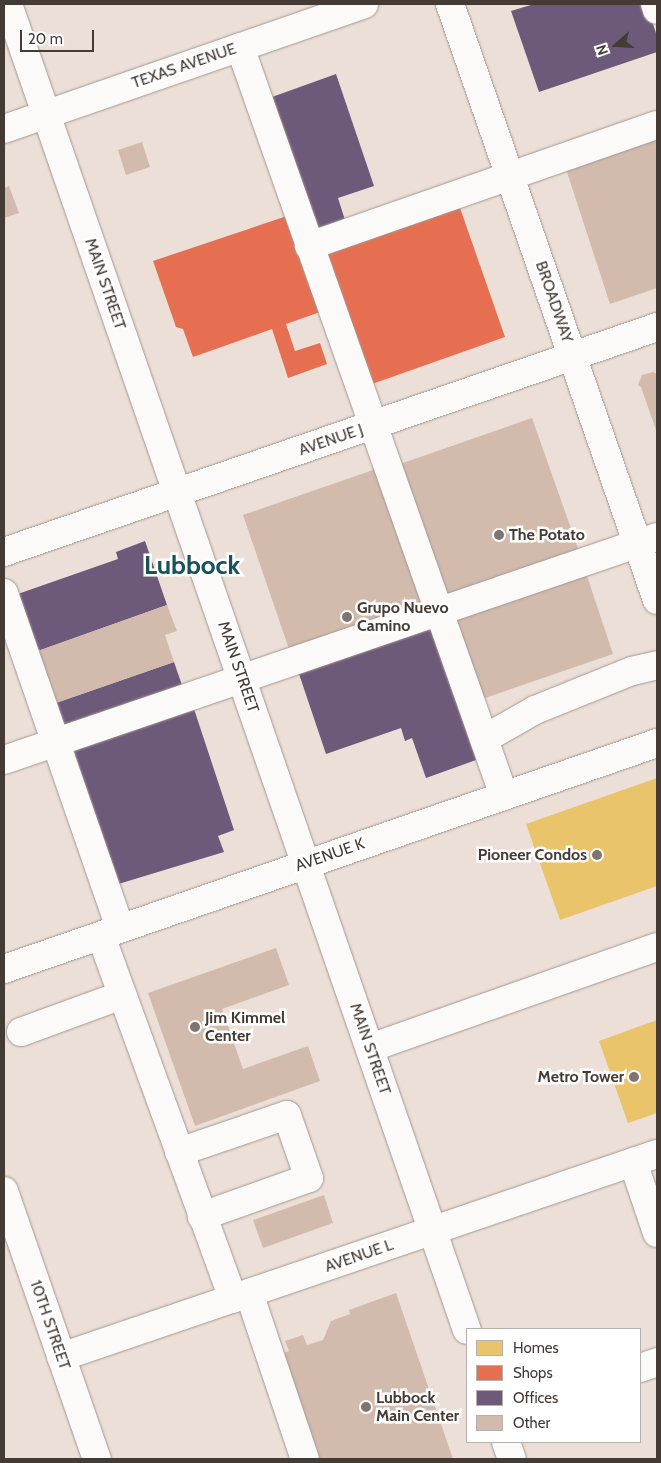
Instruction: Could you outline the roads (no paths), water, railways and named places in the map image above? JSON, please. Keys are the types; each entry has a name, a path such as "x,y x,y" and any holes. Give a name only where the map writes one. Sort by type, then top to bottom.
{"street":[{"name":"MAIN STREET","path":"8,4 466,1328"},
{"name":"TEXAS AVENUE","path":"4,129 364,4"},
{"name":"BROADWAY","path":"450,4 573,356 647,540 657,600"},
{"path":"655,4 657,10"},
{"path":"240,47 504,796"},
{"path":"309,246 657,125"},
{"name":"AVENUE J","path":"4,552 657,327"},
{"path":"4,760 241,677 647,540"},
{"path":"4,593 54,742 111,932 122,996 202,1216 241,1296 305,1459"},
{"path":"484,738 534,710 632,671 657,665"},
{"name":"AVENUE K","path":"4,969 657,743"},
{"path":"370,1048 657,947"},
{"path":"21,1032 122,996"},
{"path":"179,1152 287,1115 309,1178 202,1216"},
{"path":"645,1158 657,1233"},
{"name":"AVENUE L","path":"61,1357 645,1158"},
{"name":"10TH STREET","path":"4,1192 97,1459"},
{"path":"641,1368 657,1362"},
{"path":"506,1443 512,1459"}],"place":[{"name":"The Potato","path":"499,535"},
{"name":"Grupo Nuevo Camino","path":"347,617"},
{"name":"Pioneer Condos","path":"597,855"},
{"name":"Jim Kimmel Center","path":"195,1027"},
{"name":"Metro Tower","path":"634,1077"},
{"name":"Lubbock Main Center","path":"366,1407"}],"district":[{"name":"Lubbock","path":"192,566"}]}
